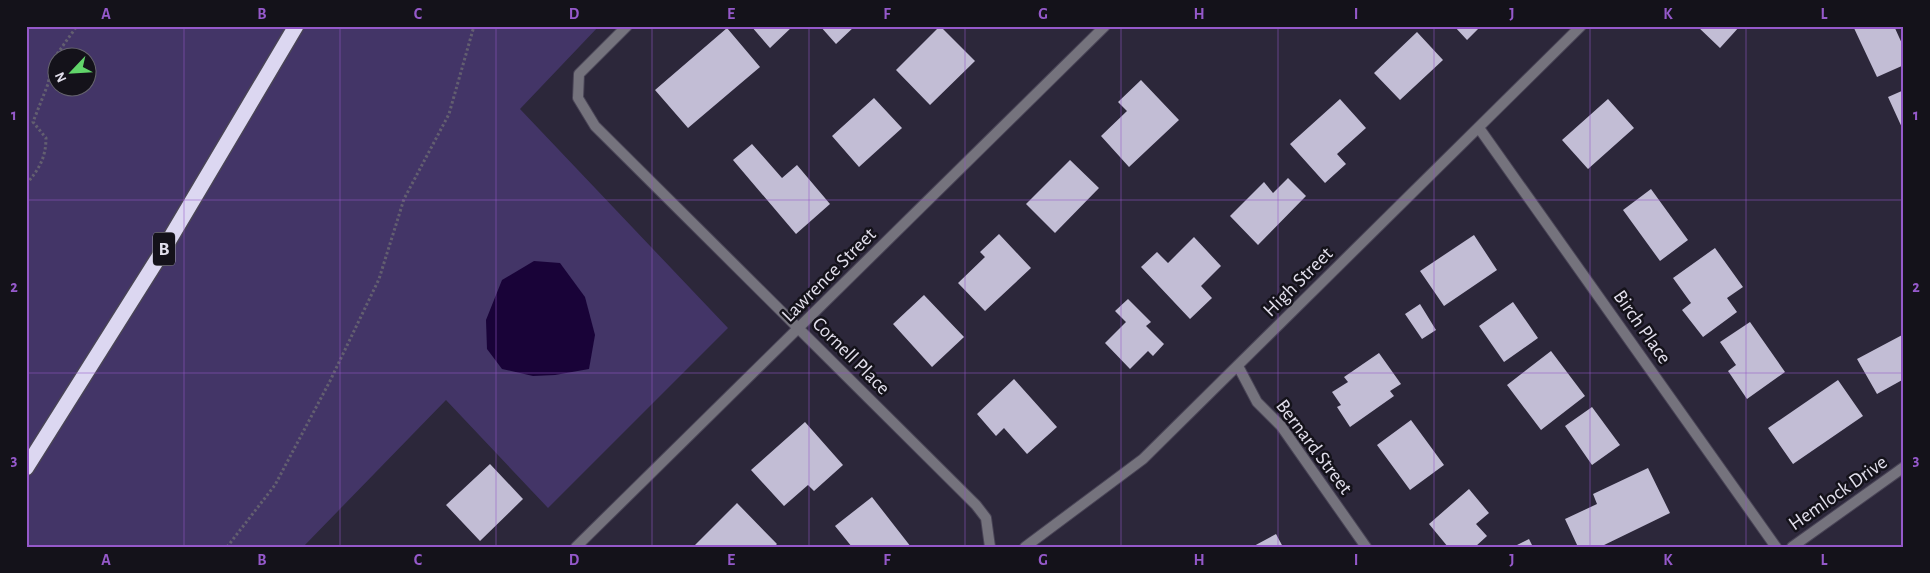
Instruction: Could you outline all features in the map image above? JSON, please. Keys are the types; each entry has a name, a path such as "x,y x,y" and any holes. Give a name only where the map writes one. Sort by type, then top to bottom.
{"highway":[{"name":"B","path":"26,468 162,252 296,26"}],"street":[{"name":"Cornell Place","path":"627,26 579,74 578,98 595,126 976,505 986,518 990,547"},
{"name":"Lawrence Street","path":"576,547 1105,26"},
{"name":"High Street","path":"1025,547 1143,459 1581,26"},
{"name":"Birch Place","path":"1479,128 1776,547"},
{"name":"Bernard Street","path":"1238,366 1257,402 1281,426 1366,547"},
{"name":"Hemlock Drive","path":"1792,547 1904,467"}],"path":[{"path":"26,184 36,174 46,154 46,138 33,122 48,84 52,61 77,26"},
{"path":"227,547 276,485 330,381 379,279 404,199 449,114 474,26"}],"shaded area":[{"path":"26,26 599,26 520,109 728,328 548,508 446,400 303,547 26,547"},
{"path":"534,261 560,263 585,297 595,335 589,369 555,375 533,376 502,369 487,349 486,320 502,280"}],"building":[{"path":"751,26 793,26 770,48"},
{"path":"820,26 855,26 836,44"},
{"path":"940,26 975,61 930,105 896,70"},
{"path":"1454,26 1481,26 1467,40"},
{"path":"1697,26 1740,26 1720,48"},
{"path":"1853,26 1894,26 1904,48 1904,65 1877,77"},
{"path":"727,28 760,67 688,128 655,90"},
{"path":"1417,32 1443,60 1400,100 1374,73"},
{"path":"1141,80 1179,120 1129,167 1101,136 1127,111 1118,102"},
{"path":"1904,90 1904,132 1888,97"},
{"path":"874,98 902,128 859,167 832,136"},
{"path":"1340,99 1366,128 1337,154 1346,164 1325,183 1290,144"},
{"path":"1608,99 1634,128 1588,169 1562,140"},
{"path":"752,144 782,178 797,165 830,204 796,234 733,160"},
{"path":"1070,160 1099,188 1055,233 1026,204"},
{"path":"1288,178 1306,196 1258,245 1230,216 1264,182 1273,193"},
{"path":"1651,189 1688,240 1660,261 1623,210"},
{"path":"999,234 1031,268 985,311 958,283 985,257 980,252"},
{"path":"1474,235 1497,270 1444,306 1420,271"},
{"path":"1194,237 1221,266 1201,286 1212,298 1190,319 1141,267 1157,252 1168,263"},
{"path":"1715,248 1743,287 1727,298 1737,312 1703,337 1682,310 1691,303 1673,278"},
{"path":"924,295 964,337 932,367 893,324"},
{"path":"1128,299 1151,322 1146,326 1164,344 1153,356 1148,351 1130,369 1105,343 1126,322 1115,311"},
{"path":"1513,302 1538,338 1504,362 1479,326"},
{"path":"1420,304 1436,330 1422,339 1405,314"},
{"path":"1750,322 1785,372 1747,399 1728,371 1736,365 1720,342"},
{"path":"1904,334 1904,379 1877,394 1857,359"},
{"path":"1551,351 1585,396 1541,430 1507,385"},
{"path":"1379,353 1401,384 1390,391 1394,396 1350,427 1337,407 1341,405 1332,392 1348,382 1344,377"},
{"path":"1014,379 1057,427 1027,454 1004,428 996,436 977,414"},
{"path":"1838,380 1863,416 1793,464 1768,428"},
{"path":"1592,407 1620,445 1592,465 1565,426"},
{"path":"1411,420 1444,465 1410,490 1377,445"},
{"path":"805,422 843,465 814,491 808,485 784,506 751,470"},
{"path":"490,464 523,499 480,541 446,505"},
{"path":"1648,468 1670,513 1600,547 1578,547 1565,519 1597,504 1593,494"},
{"path":"1469,489 1489,513 1476,524 1487,536 1475,547 1448,547 1429,524"},
{"path":"872,497 911,547 852,547 835,526"},
{"path":"737,503 777,544 774,547 693,547"},
{"path":"1276,534 1283,547 1252,547"},
{"path":"1529,539 1533,547 1513,547"}]}
